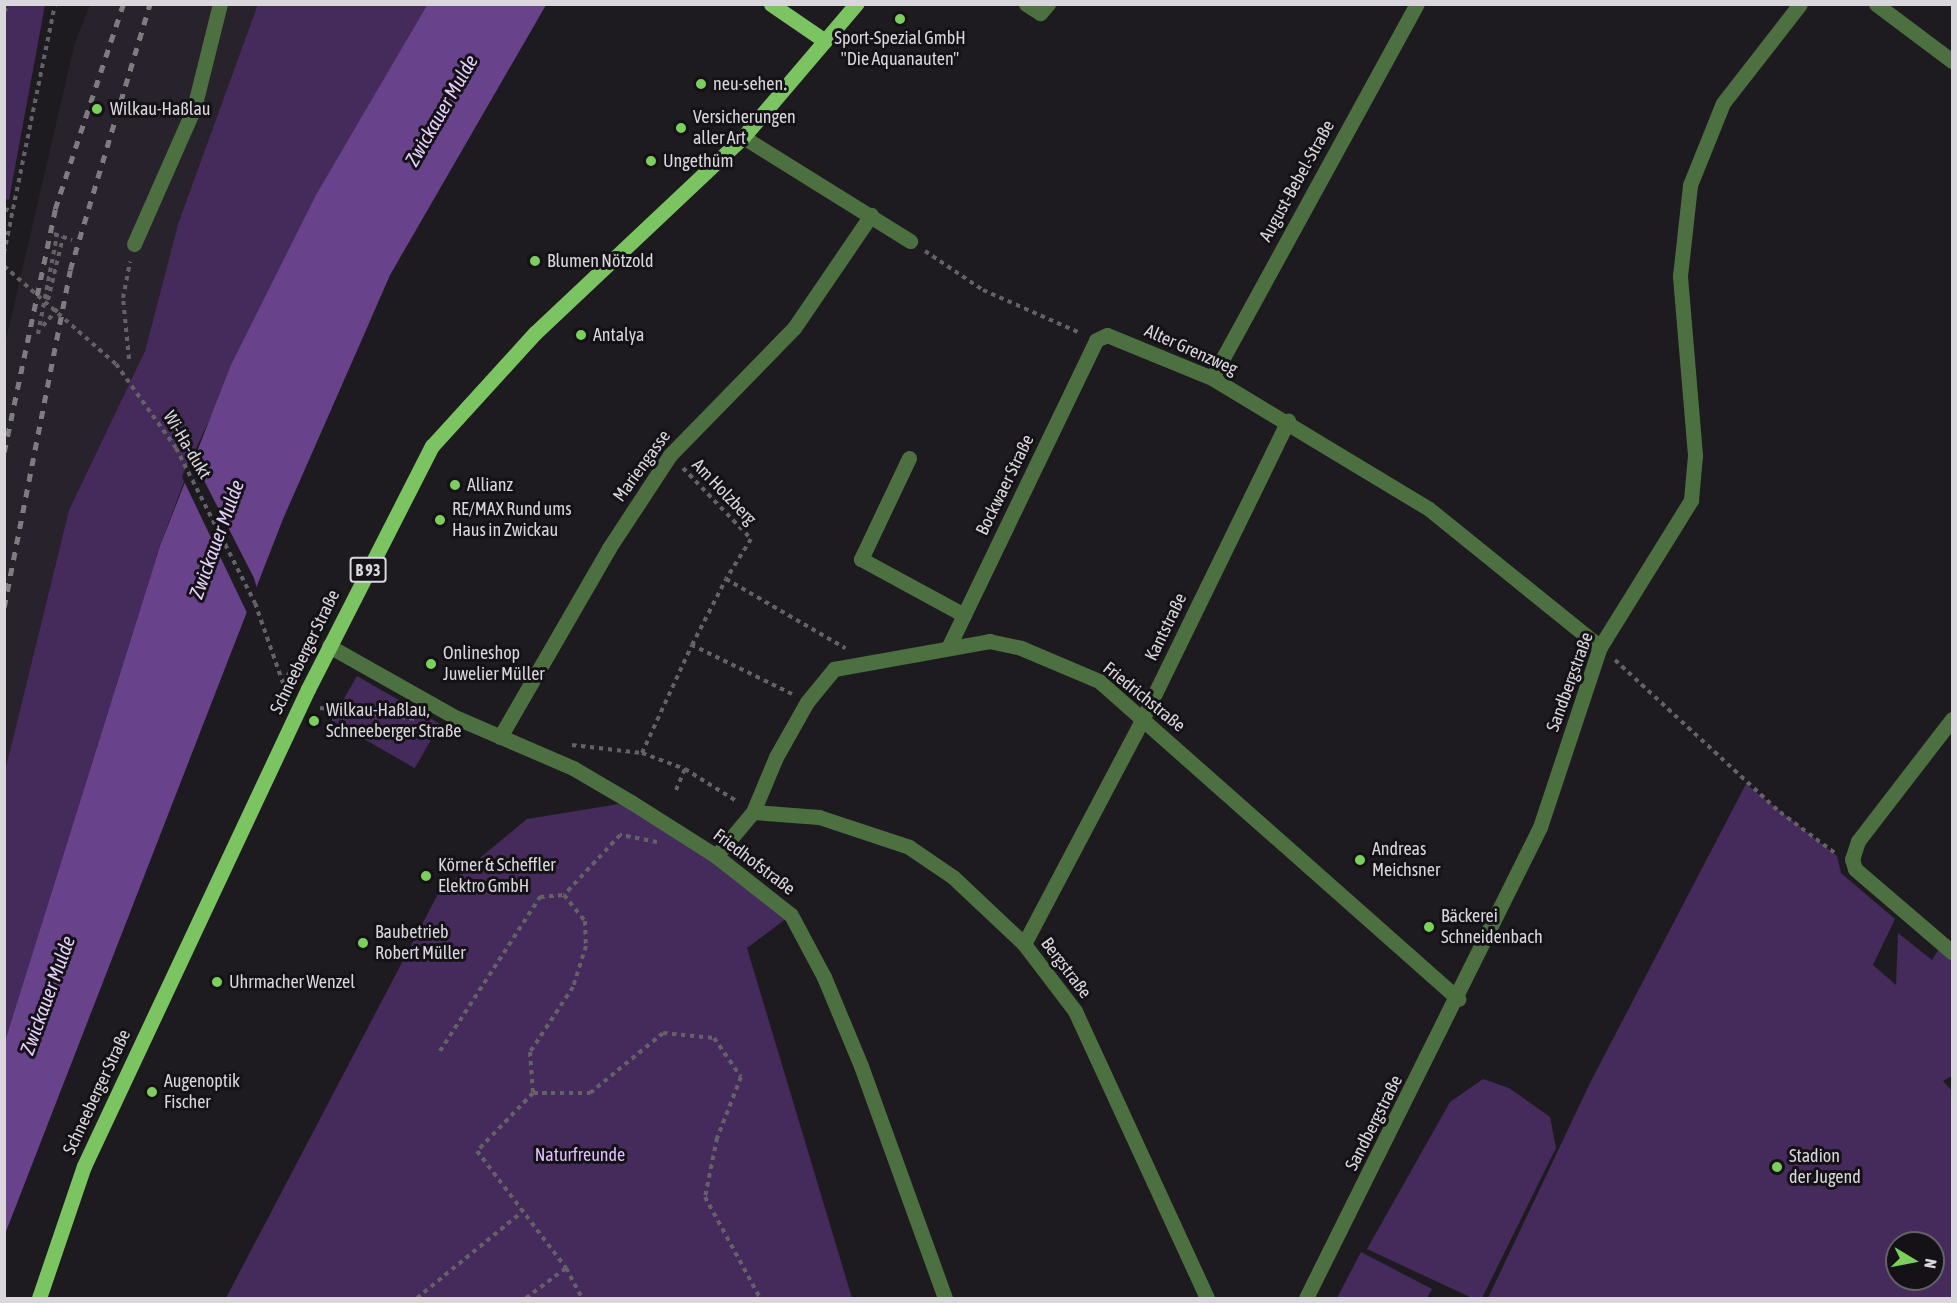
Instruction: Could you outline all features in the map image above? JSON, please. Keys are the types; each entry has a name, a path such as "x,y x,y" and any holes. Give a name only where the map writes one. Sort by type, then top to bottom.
{"main road":[{"path":"771,4 825,40"},
{"name":"B 93","path":"825,40 856,4"},
{"name":"Schneeberger Straße","path":"39,1299 84,1166 329,646 432,446 464,405 743,137 825,40"}],"street":[{"path":"135,244 194,108 220,4"},
{"path":"1026,4 1040,13 1048,4"},
{"name":"August-Bebel-Straße","path":"1212,378 1417,4"},
{"name":"Sandbergstraße","path":"1306,1299 1458,999 1540,827 1600,646 1691,500 1695,455 1680,276 1690,185 1723,103 1800,4"},
{"path":"1876,4 1953,61"},
{"path":"743,137 910,241"},
{"name":"Mariengasse","path":"500,737 609,548 670,455 794,328 871,215"},
{"name":"Alter Grenzweg","path":"1096,340 1107,335 1212,378 1288,421 1429,509 1600,646"},
{"name":"Bockwaer Straße","path":"949,646 1096,340"},
{"name":"Kantstraße","path":"1024,944 1143,718 1288,421"},
{"path":"909,458 861,559 964,615"},
{"name":"Friedrichstraße","path":"716,856 753,812 807,702 834,669 856,662 989,641 1021,648 1098,681 1143,718 1458,999"},
{"name":"Friedhofstraße","path":"329,646 500,737 573,768 716,856 791,915 824,977 945,1299"},
{"path":"1953,719 1858,841 1852,859 1855,869 1953,952"},
{"name":"Bergstraße","path":"753,812 819,817 909,847 953,877 1024,944 1075,1011 1207,1299"}],"path":[{"path":"4,12 9,4"},
{"path":"4,253 55,4"},
{"path":"4,209 14,211"},
{"path":"38,334 55,235 72,240"},
{"path":"48,300 63,237"},
{"path":"910,241 983,290 1096,340"},
{"path":"129,359 123,297 135,244"},
{"name":"Wi-Ha-dukt","path":"4,266 58,308 116,364 176,448 255,603 283,683"},
{"path":"37,340 58,308"},
{"name":"Am Holzberg","path":"642,753 692,645 726,579 751,539 670,455"},
{"path":"726,579 843,645 856,662"},
{"path":"692,645 807,702"},
{"path":"1600,646 1780,812 1839,856 1852,859"},
{"path":"302,703 338,713 426,719 439,706"},
{"path":"559,743 642,753 685,769 753,812"},
{"path":"676,790 685,769"},
{"path":"440,1051 540,897 564,895 620,835 666,844"},
{"path":"533,1093 530,1052 573,987 586,946 585,921 564,895"},
{"path":"582,1299 566,1268 521,1213 477,1151 533,1093 590,1093 663,1033 714,1038 741,1077 717,1138 705,1197 760,1299"},
{"path":"417,1299 521,1213"},
{"path":"526,1299 566,1268"}],"shaded area":[{"path":"90,5 258,5 178,224 145,351 69,510 5,771 5,344 75,42"}],"green space":[{"path":"258,4 427,5 316,196 198,444 160,546 5,1041 5,771 69,510 145,351 178,224"},
{"path":"4,5 45,5 9,200 4,199"},
{"path":"357,676 440,724 415,768 332,720"},
{"name":"Stadion der Jugend","path":"1746,784 1837,856 1841,873 1895,919 1873,965 1896,985 1898,933 1932,960 1940,947 1952,958 1952,1076 1943,1081 1952,1091 1952,1298 1488,1298 1591,1081"},
{"name":"Naturfreunde","path":"631,802 791,915 747,948 852,1298 226,1298 439,892 527,819"},
{"path":"1483,1079 1509,1088 1550,1117 1556,1148 1482,1298 1472,1298 1367,1249 1450,1102"},
{"path":"1361,1252 1432,1289 1427,1298 1337,1298"}],"water":[{"name":"Zwickauer Mulde","path":"427,5 546,5 390,275 283,519 5,1234 5,1041 160,546 231,365 316,195"}],"pier":[{"path":"191,455 254,578 258,592 249,617 182,477"}],"railway":[{"path":"4,452 55,209 123,4"},
{"path":"4,607 70,270 150,4"}],"place":[{"name":"Sport-Spezial GmbH \"Die Aquanauten\"","path":"900,19"},
{"name":"neu-sehen.","path":"701,84"},
{"name":"Wilkau-Haßlau","path":"97,109"},
{"name":"Versicherungen aller Art","path":"681,128"},
{"name":"Ungethüm","path":"651,161"},
{"name":"Blumen Nötzold","path":"535,261"},
{"name":"Antalya","path":"581,335"},
{"name":"Allianz","path":"455,485"},
{"name":"RE/MAX Rund ums Haus in Zwickau","path":"440,520"},
{"name":"Onlineshop Juwelier Müller","path":"431,664"},
{"name":"Wilkau-Haßlau, Schneeberger Straße","path":"314,721"},
{"name":"Andreas Meichsner","path":"1360,860"},
{"name":"Körner & Scheffler Elektro GmbH","path":"426,876"},
{"name":"Bäckerei Schneidenbach","path":"1429,927"},
{"name":"Baubetrieb Robert Müller","path":"363,943"},
{"name":"Uhrmacher Wenzel","path":"217,982"},
{"name":"Augenoptik Fischer","path":"152,1092"},
{"name":"Stadion der Jugend","path":"1777,1167"}]}
